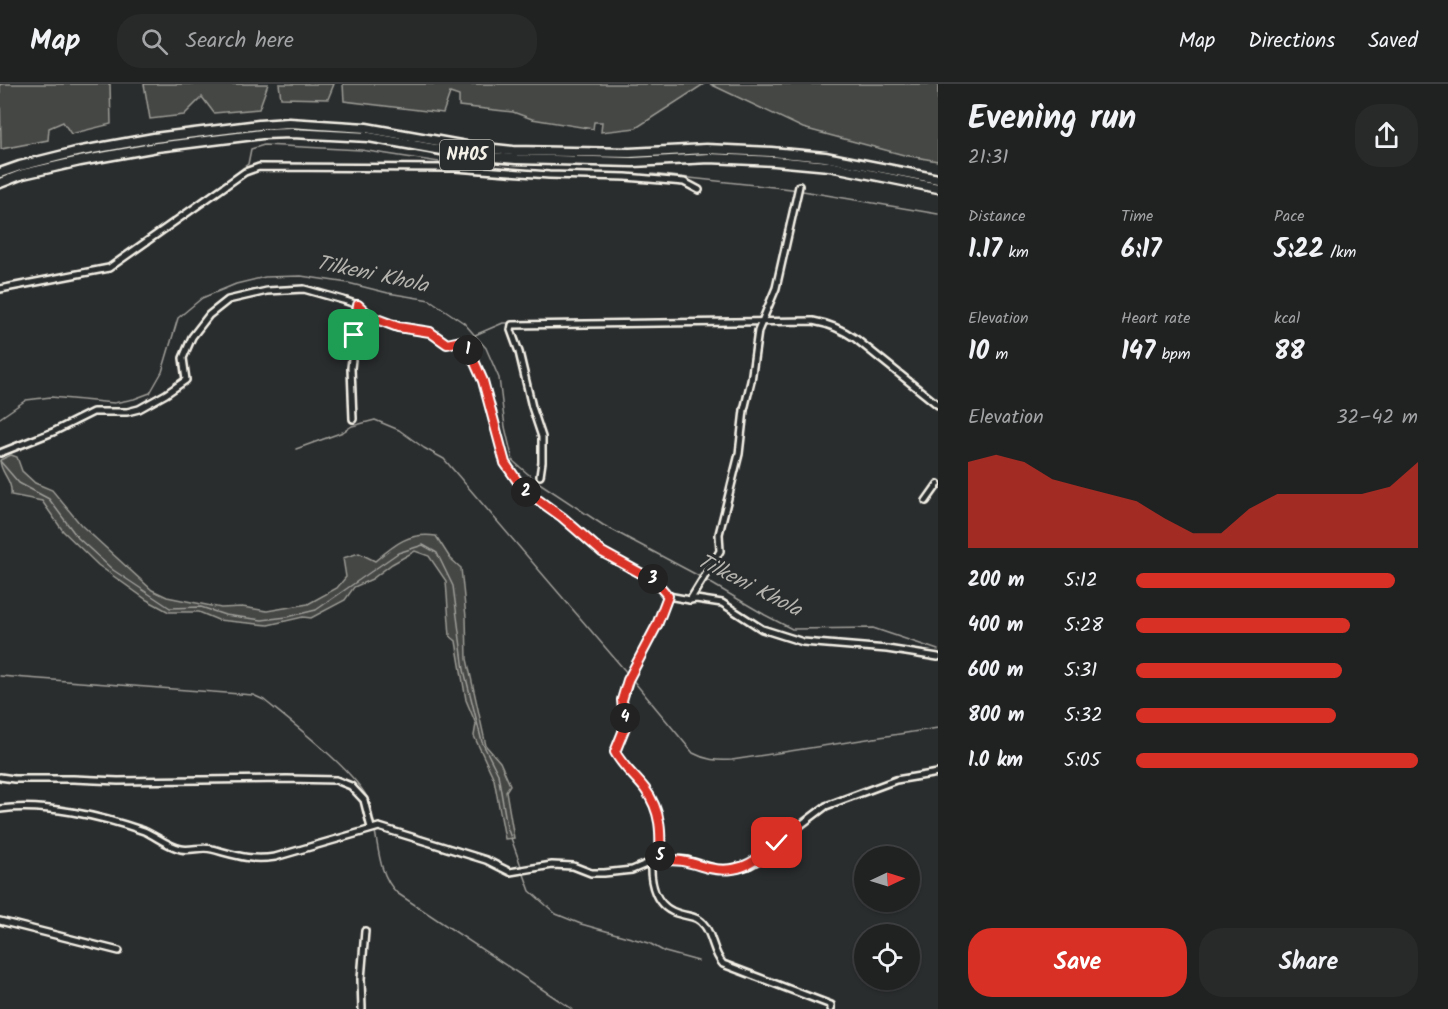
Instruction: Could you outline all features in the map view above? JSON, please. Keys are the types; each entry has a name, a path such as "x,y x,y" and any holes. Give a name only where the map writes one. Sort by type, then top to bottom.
{"main road":[{"name":"NH05","path":"0,173 76,152 154,138 289,123 366,128 466,146 513,151 630,153 706,149 782,153 845,160 938,179"},
{"name":"NH05","path":"0,183 23,174 80,161 158,147 292,132 369,136 469,155 516,159 633,162 709,158 785,162 829,166 938,188"}],"street":[{"path":"0,289 109,268 245,172 259,167 455,168 684,182 699,190"},
{"path":"690,600 720,551 719,534 739,454 744,410 761,322 776,288 798,189"},
{"path":"0,453 53,432 93,412 127,412 139,409 186,380 183,358 192,338 209,315 228,300 267,291 304,289 358,305 371,317 398,327 430,332 447,344 461,341 471,354 483,381 505,463 523,489 562,517 602,552 655,581 668,596 722,603 762,629 803,642 886,649 938,657"},
{"path":"353,419 351,368 358,305"},
{"path":"540,476 543,437 532,407 519,352 511,330 512,325 813,321 830,324 844,330 938,405"},
{"path":"926,501 938,484"},
{"path":"660,861 661,824 654,805 645,788 622,766 615,752 625,727 622,700 629,676 657,625 668,596"},
{"path":"0,809 28,807 52,809 146,832 182,849 205,848 227,855 264,859 379,827 486,861 510,872 552,865 573,866 591,873 604,873 632,870 651,862 687,860 717,869 729,869 748,866 759,860 777,843 826,806 896,780 938,773"},
{"path":"0,777 118,782 336,780 351,786 364,800 371,828"},
{"path":"651,862 650,878 660,902 668,910 696,917 704,924 718,959 723,964 831,1005 831,1009"},
{"path":"0,921 118,951"},
{"path":"362,1009 361,979 365,931"}],"shaded area":[{"path":"0,84 110,84 111,124 71,134 63,122 49,128 48,140 1,149"},
{"path":"144,84 268,84 259,109 214,113 202,97 184,115 150,119"},
{"path":"279,84 334,84 328,99 281,98"},
{"path":"343,84 704,84 636,128 601,132 602,122 594,122 593,129 532,119 513,112 459,106 459,96 450,93 443,113 344,101"},
{"path":"710,84 938,84 938,161 904,155 803,128"},
{"path":"11,455 17,457 22,471 35,483 52,490 81,525 152,590 167,597 221,608 242,607 267,611 308,604 337,588 346,577 343,558 359,553 375,561 389,549 410,538 436,536 450,558 461,568 467,659 486,746 500,762 510,785 506,791 514,838 505,839 494,779 474,736 476,724 466,700 456,641 450,636 446,581 429,556 415,551 372,579 354,587 345,600 311,618 303,617 268,625 218,620 199,612 169,612 147,600 98,565 63,531 42,501 11,495 10,485 0,460"}],"waterway":[{"path":"210,193 248,164 251,149 264,145 361,150 452,164"},
{"path":"652,174 791,189 938,214"},
{"name":"Tilkeni Khola","path":"0,418 26,400 51,397 114,403 150,393 162,372 178,318 202,298 236,284 265,277 301,276 430,300 464,323 486,348 499,378 505,427 513,461 535,480 603,525 792,629 873,628 938,650"},
{"path":"818,319 842,326 899,370"},
{"path":"557,322 645,321"},
{"path":"475,335 503,323 510,323"},
{"path":"296,449 343,432 352,426 375,420 399,430 444,459 628,674"},
{"path":"0,461 19,483 49,499 78,538 113,570 170,608 201,607 225,615 262,620 287,617 316,610 398,553 423,545 437,553 453,586 464,670 482,742 498,774 507,827 530,891 556,914 581,924 649,943 665,952 698,961"},
{"path":"0,676 253,695 264,700 306,734 352,777 370,803 374,826"},
{"path":"631,678 693,753 711,760 732,760 938,728"},
{"path":"375,831 384,872 397,893 572,1009"}],"route":[{"path":"354,335 358,305 371,317 398,327 430,332 447,344 461,341 471,354 483,381 505,463 523,489 562,517 602,552 655,581 668,596 657,625 628,680 622,700 625,727 615,752 622,766 645,788 654,805 661,824 660,861 687,860 700,866 729,869 748,866 759,860 777,843"}]}
